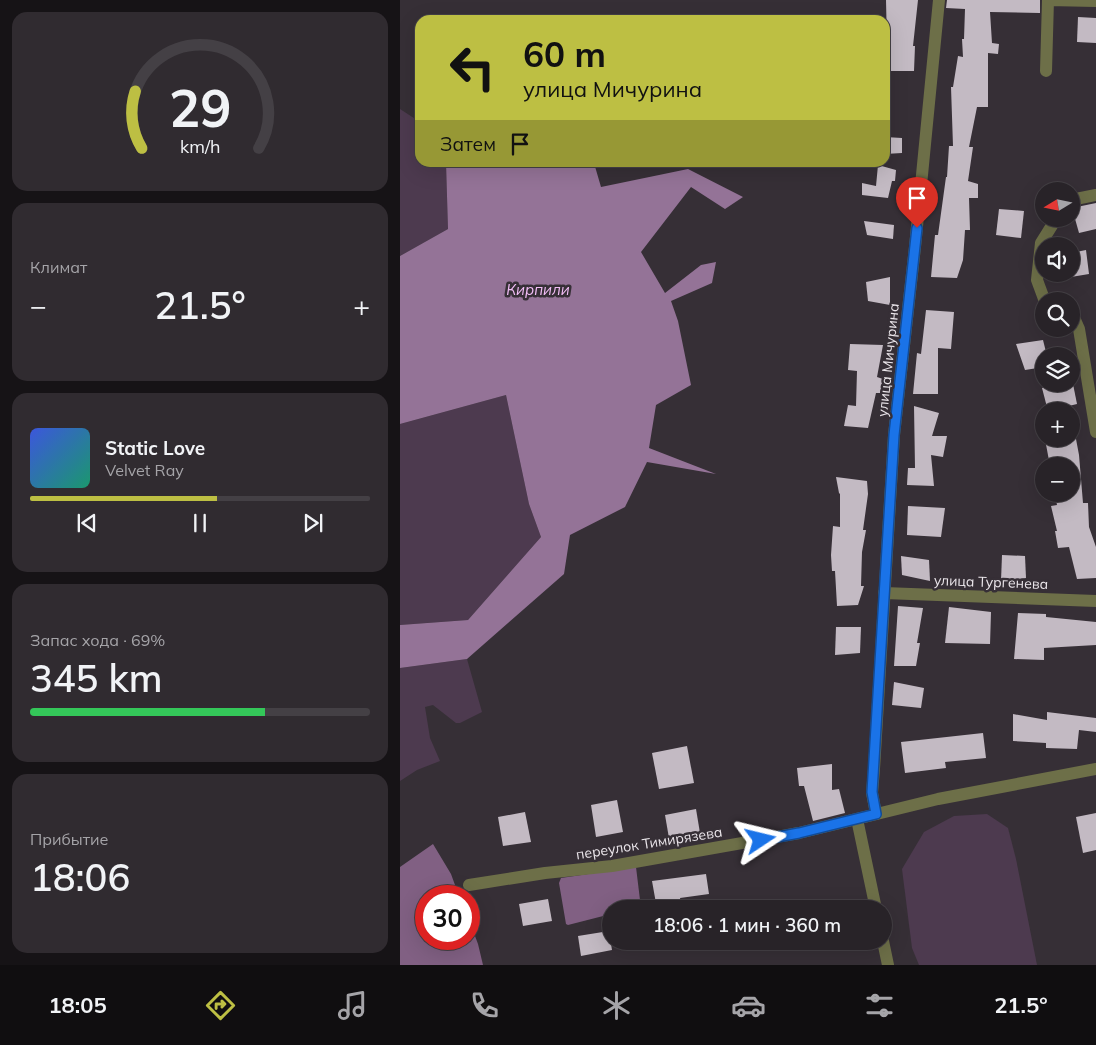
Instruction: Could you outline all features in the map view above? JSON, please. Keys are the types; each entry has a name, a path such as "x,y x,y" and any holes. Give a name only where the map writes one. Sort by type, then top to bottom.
{"street":[{"name":"улица Мичурина","path":"876,814 872,792 894,435 915,247 939,0"},
{"path":"1046,71 1048,0 1096,1"},
{"path":"1080,198 1096,195"},
{"path":"1041,292 1037,280 1041,243 1050,228"},
{"path":"1080,335 1096,432"},
{"name":"улица Тургенева","path":"884,593 1096,601"},
{"name":"переулок Тимирязева","path":"469,885 545,873 645,861 799,833 938,799 1096,769"},
{"path":"856,819 874,900"},
{"path":"885,950 888,965"}],"shaded area":[{"path":"400,109 415,119 415,167 446,167 448,229 400,256"},
{"path":"506,395 529,504 541,537 468,620 400,625 400,424"},
{"path":"467,659 482,712 460,723 456,723 433,705 425,707 430,738 440,761 417,770 400,781 400,668"},
{"path":"987,814 1008,828 1037,965 919,965 912,948 902,869 924,832 954,816"},
{"path":"433,844 451,874 455,885 415,885 415,950 479,950 483,965 400,965 400,867"},
{"path":"636,867 640,900 602,900 602,916 568,925 566,924 559,883 561,878"}],"water":[{"name":"Кирпили","path":"446,167 595,167 601,187 688,169 743,197 725,209 691,187 641,252 665,293 701,265 716,262 712,283 671,301 678,321 691,385 656,405 649,448 716,474 647,462 625,507 570,535 564,574 467,659 400,668 400,625 468,620 541,537 529,504 506,395 400,424 400,256 448,229"}],"building":[{"path":"886,0 918,0 913,46 915,46 914,71 890,71 890,15 886,15"},
{"path":"947,0 1040,0 1040,13 990,12 992,43 999,44 998,54 988,53 988,107 977,107 969,147 973,147 968,181 978,184 978,198 969,198 970,230 965,230 963,260 957,278 931,277 935,235 938,235 947,177 949,146 953,146 951,87 953,87 958,56 963,57 962,39 964,39 965,9 946,8"},
{"path":"1078,17 1096,18 1096,43 1077,42"},
{"path":"890,137 902,138 902,153 890,154"},
{"path":"878,167 896,170 895,181 892,181 888,198 862,195 862,183 876,186"},
{"path":"1096,203 1096,229 1079,233 1078,228 1080,228 1080,206"},
{"path":"999,209 1024,211 1021,238 996,235"},
{"path":"864,221 894,225 893,239 867,235"},
{"path":"1086,250 1089,274 1080,276 1080,251"},
{"path":"890,277 890,305 868,301 866,282"},
{"path":"926,310 954,312 951,349 938,348 938,394 913,394 917,353 921,354"},
{"path":"1043,340 1045,347 1035,347 1035,368 1025,370 1016,344"},
{"path":"850,344 883,345 877,377 883,379 880,393 876,393 868,428 844,426 848,405 856,406 857,371 848,370"},
{"path":"1043,392 1075,392 1077,402 1046,402"},
{"path":"914,406 939,413 932,436 947,436 943,457 931,455 934,486 907,485 908,468 915,468"},
{"path":"1046,447 1078,447 1079,457 1048,457"},
{"path":"1080,467 1083,503 1088,503 1089,527 1096,547 1096,578 1077,579 1069,547 1058,548 1055,531 1057,531 1051,506 1057,505 1056,502 1080,502"},
{"path":"836,477 867,481 868,494 863,530 866,530 862,552 861,586 864,586 858,605 837,606 835,571 832,571 831,555 833,526 840,527 840,494"},
{"path":"908,506 945,508 941,537 907,535"},
{"path":"1002,555 1025,556 1026,578 1001,581"},
{"path":"901,556 929,560 930,581 902,575"},
{"path":"898,606 923,608 917,643 920,643 916,666 894,666"},
{"path":"949,607 991,612 990,644 945,643"},
{"path":"1018,613 1046,614 1046,617 1096,622 1096,645 1044,648 1044,660 1014,659"},
{"path":"836,627 861,627 860,653 835,655"},
{"path":"894,682 924,688 921,708 892,705"},
{"path":"1047,712 1096,718 1096,732 1079,730 1077,749 1046,748 1046,743 1013,741 1013,714 1047,720"},
{"path":"983,733 986,758 945,762 946,768 905,773 901,742"},
{"path":"687,746 694,783 659,789 652,753"},
{"path":"832,764 832,790 839,789 845,813 813,821 804,786 799,786 797,768"},
{"path":"617,800 623,832 596,837 591,805"},
{"path":"696,809 701,839 670,844 665,815"},
{"path":"525,812 531,842 503,846 498,817"},
{"path":"1096,813 1096,850 1083,853 1076,817"},
{"path":"706,874 709,894 680,898 680,900 655,900 652,881"},
{"path":"548,899 552,921 523,926 519,904"},
{"path":"602,932 602,950 612,950 581,956 578,936"}],"route":[{"path":"761,840 799,833 876,814 872,792 894,435 917,228"}]}
